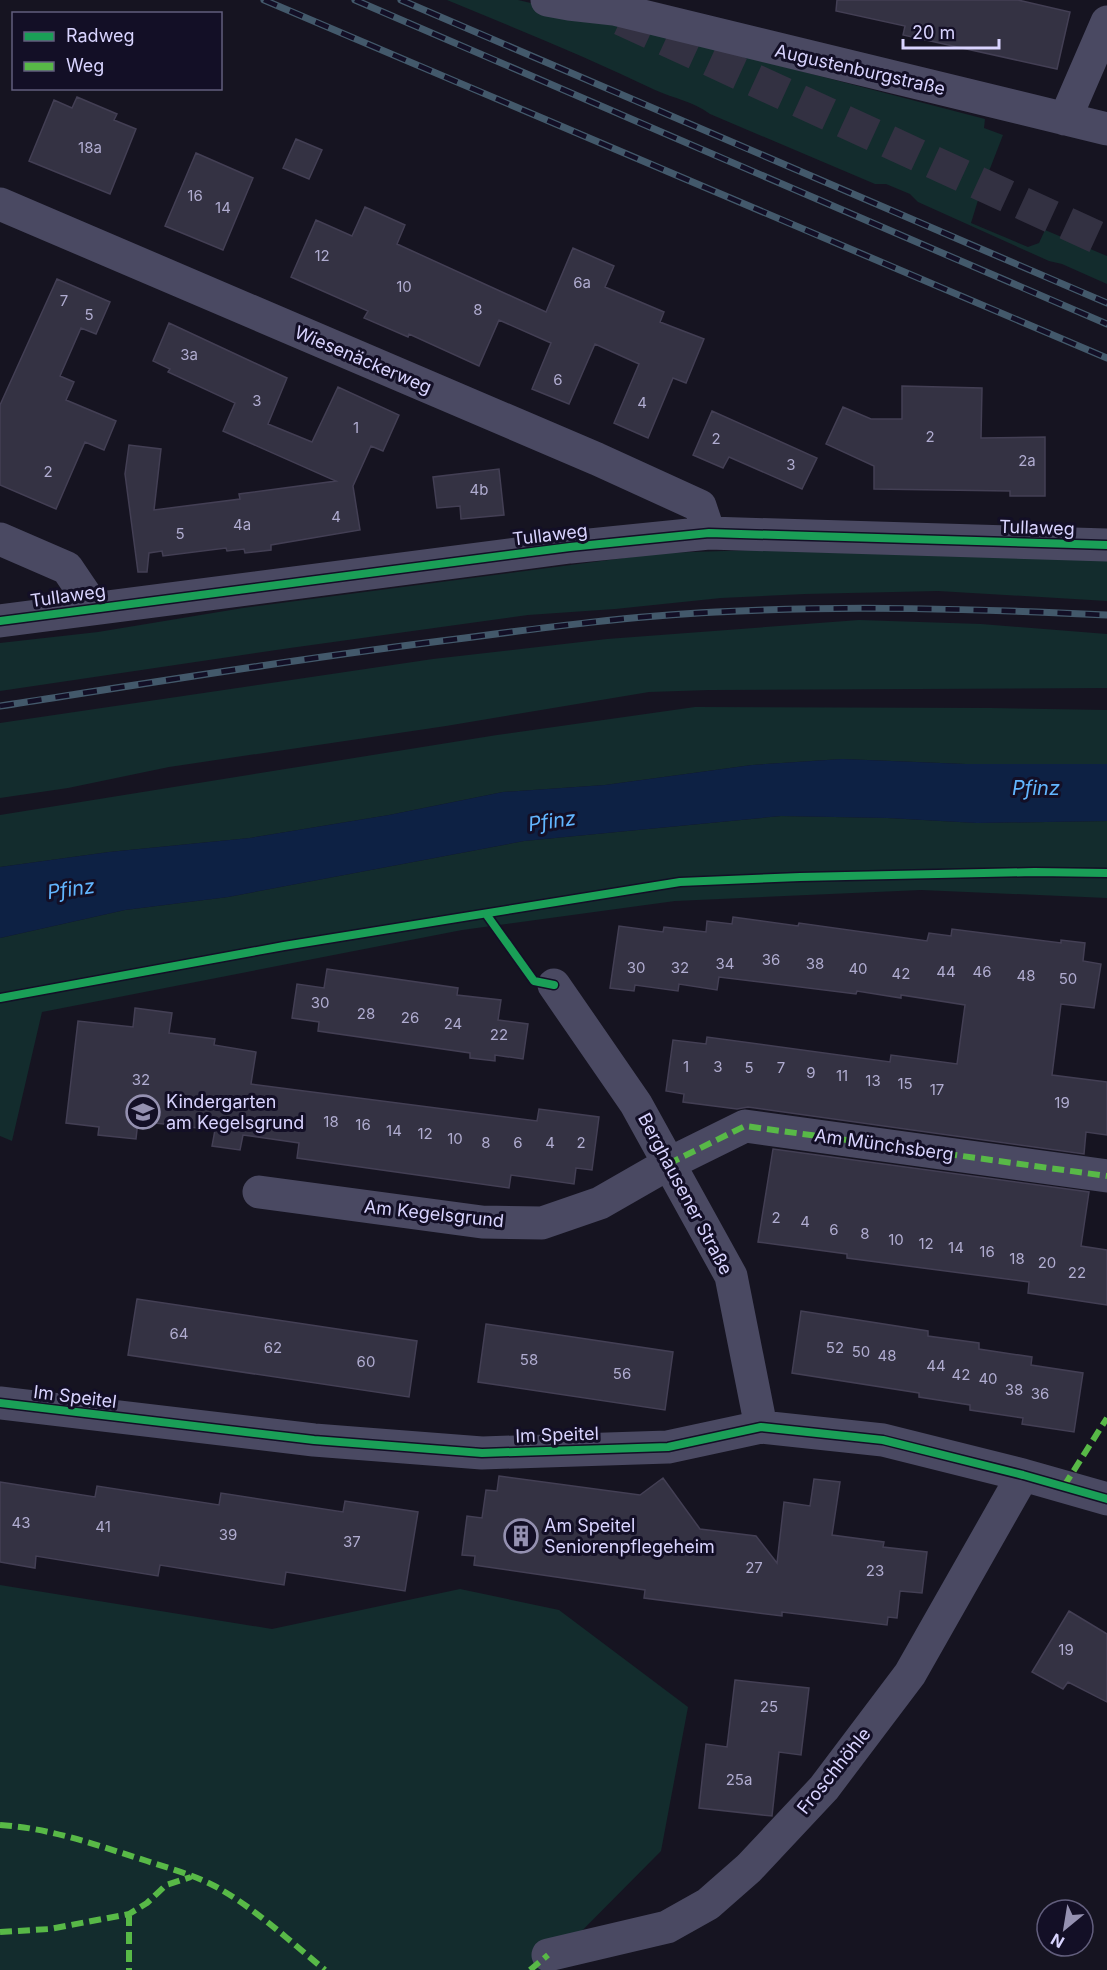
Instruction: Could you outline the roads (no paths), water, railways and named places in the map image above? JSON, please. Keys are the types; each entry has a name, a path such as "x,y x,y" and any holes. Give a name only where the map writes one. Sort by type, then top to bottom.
{"street":[{"name":"Augustenburgstraße","path":"547,0 607,4 1107,129"},
{"path":"1065,119 1107,22"},
{"name":"Wiesenäckerweg","path":"0,204 700,506 709,532"},
{"name":"Tullaweg","path":"0,621 570,547 709,532 1107,545"},
{"path":"0,539 67,568 94,608"},
{"name":"Berghausener Straße","path":"554,985 636,1104 730,1276 761,1427"},
{"name":"Am Münchsberg","path":"668,1164 746,1126 1107,1176"},
{"name":"Am Kegelsgrund","path":"259,1192 482,1222 542,1223 600,1203 668,1164"},
{"name":"Im Speitel","path":"0,1403 314,1440 482,1453 668,1447 761,1427 883,1440 1023,1475 1107,1499"},
{"name":"Froschhöhle","path":"548,1955 667,1927 708,1904 749,1868 824,1788 910,1674 1023,1475"}],"water":[{"name":"Pfinz","path":"842,759 965,764 1107,764 1107,821 977,823 888,818 781,816 524,841 228,897 125,910 0,938 0,867 109,852 250,838 389,815 503,792 605,785 752,765"}],"tunnel":[{"path":"621,19 1107,242"}],"railway":[{"path":"264,0 1107,358"},
{"path":"355,0 1107,324"},
{"path":"401,0 1107,303"},
{"path":"0,706 349,653 653,616 862,608 1107,615"}],"place":[{"name":"Kindergarten am Kegelsgrund","path":"143,1112"},
{"name":"Am Speitel Seniorenpflegeheim","path":"521,1536"}]}
